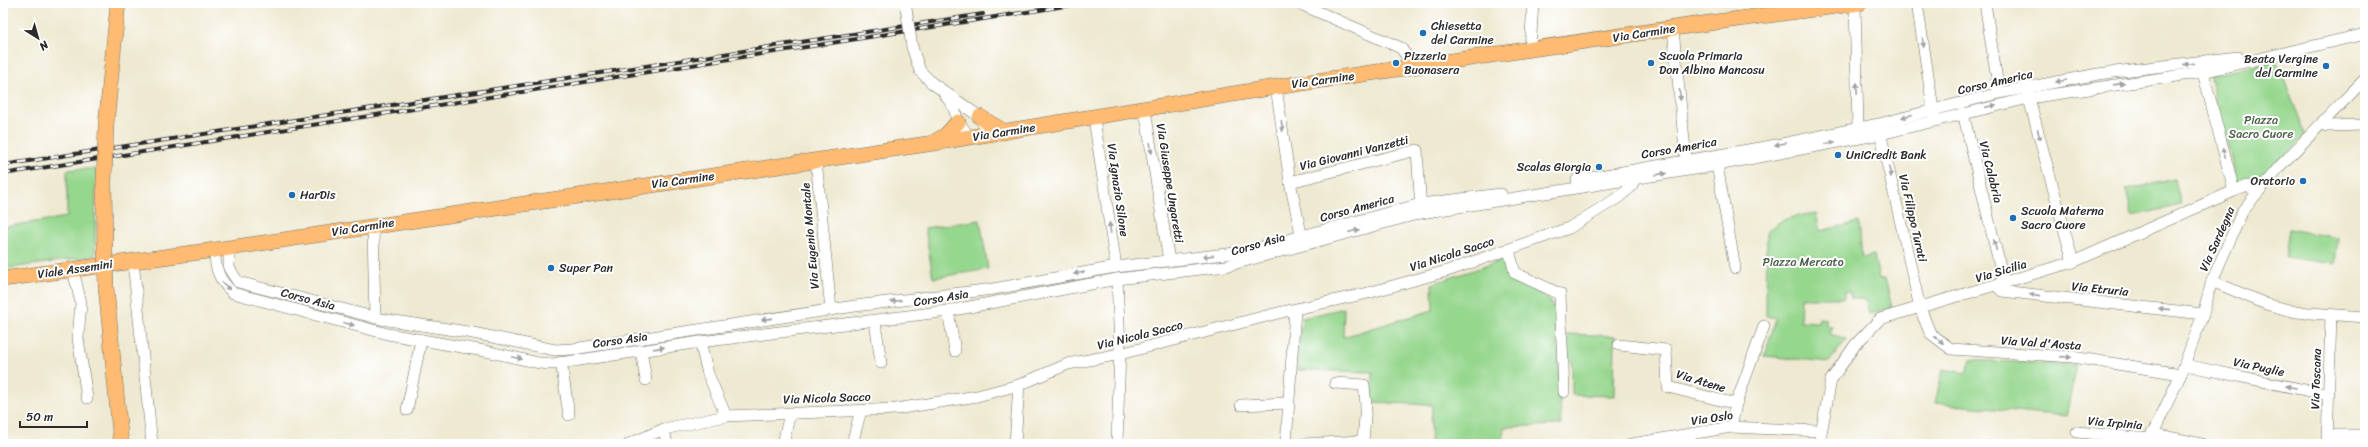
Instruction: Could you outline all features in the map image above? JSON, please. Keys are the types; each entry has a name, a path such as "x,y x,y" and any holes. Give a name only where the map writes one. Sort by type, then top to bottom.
{"main road":[{"path":"118,3 106,125 104,183 106,287 121,444"},
{"name":"Via Carmine","path":"140,260 934,143 1414,66 1857,3"},
{"path":"980,117 1005,132"},
{"path":"934,143 946,135 958,122"},
{"name":"Viale Assemini","path":"3,279 140,260"}],"street":[{"path":"1298,3 1401,48 1414,66"},
{"path":"1530,50 1533,3"},
{"path":"1857,3 1858,127"},
{"path":"1917,3 1934,114"},
{"path":"1985,3 1999,93"},
{"path":"905,6 912,47 920,71 942,90 980,117 983,122 977,136 958,122 954,108 942,90"},
{"path":"1673,29 1686,160"},
{"name":"Corso America","path":"1934,114 1963,113 2028,92 2098,74 2243,56 2365,30"},
{"name":"Corso America","path":"1302,240 1421,209 1634,174 1716,165 1880,129 1934,114 1999,93 2028,92 2203,72 2365,34"},
{"path":"2203,72 2234,191"},
{"name":"Via Sardegna","path":"2150,439 2183,369 2203,314 2212,281 2243,210 2257,191 2365,79"},
{"path":"1276,87 1290,182 1302,240"},
{"path":"2028,92 2073,262"},
{"name":"Via Giuseppe Ungaretti","path":"1145,110 1169,261"},
{"name":"Via Calabria","path":"1963,113 2001,285"},
{"name":"Via Ignazio Silone","path":"1094,118 1116,267"},
{"path":"2323,122 2327,126 2365,125"},
{"name":"Corso America","path":"1634,174 1686,160 1782,144 1858,127 1880,129"},
{"name":"Via Filippo Turati","path":"1880,129 1920,308"},
{"name":"Via Giovanni Vanzetti","path":"1290,182 1417,150 1421,209"},
{"name":"Via Eugenio Montale","path":"816,160 831,310"},
{"path":"1716,165 1735,268"},
{"name":"Via Nicola Sacco","path":"629,444 664,429 726,416 766,412 790,413 896,409 977,396 1019,385 1068,364 1120,354 1368,293 1442,272 1569,228 1619,197 1631,187 1634,174"},
{"name":"Via Sicilia","path":"1819,444 1820,431 1831,380 1855,345 1880,319 2001,285 2073,262 2234,191 2248,186 2257,191"},
{"path":"372,226 375,318"},
{"name":"Corso Asia","path":"229,248 229,268 238,282 375,318 493,337 555,350 573,349 831,310 993,289 1116,267 1242,252 1302,240"},
{"name":"Corso Asia","path":"214,250 215,264 221,281 233,293 388,334 490,352 539,363 561,362 700,342 875,321 948,310 1117,280 1226,266 1250,261 1302,240"},
{"path":"1509,250 1516,273 1560,294 1564,392"},
{"path":"140,260 152,444"},
{"path":"73,270 81,303 78,338 87,398"},
{"path":"1117,280 1120,354 1117,444"},
{"path":"2212,281 2266,304 2296,312 2331,316 2365,317"},
{"name":"Via Etruria","path":"2001,285 2002,292 2203,314"},
{"name":"Via Val d'Aosta","path":"1920,308 1930,333 1951,349 2072,357 2183,369"},
{"path":"948,310 956,351"},
{"path":"1286,444 1295,310"},
{"name":"Via Toscana","path":"2328,440 2331,316"},
{"path":"875,321 881,362"},
{"path":"1731,427 1736,404 1764,326"},
{"path":"490,352 493,337"},
{"path":"407,410 422,340"},
{"path":"700,342 708,374 726,416"},
{"name":"Via Atene","path":"1619,344 1666,350 1668,387 1736,404"},
{"path":"641,350 646,380"},
{"path":"561,362 569,415"},
{"name":"Via Puglie","path":"2183,369 2329,395"},
{"path":"1303,444 1363,441 1366,405 1364,385 1335,383"},
{"path":"1015,444 1019,385"},
{"path":"1241,405 1288,403"},
{"path":"852,444 861,410"},
{"path":"783,444 790,413"},
{"name":"Via Oslo","path":"1632,444 1731,427 1820,431"},
{"path":"664,429 667,444"},
{"name":"Via Irpinia","path":"2077,432 2202,444"},
{"path":"2328,440 2365,435"}],"green space":[{"name":"Piazza Sacro Cuore","path":"2277,62 2306,135 2277,166 2238,185 2209,75"},
{"path":"96,169 95,256 3,269 3,227 67,217 67,170"},
{"path":"2175,179 2181,205 2132,216 2126,190"},
{"name":"Piazza Mercato","path":"1816,213 1820,231 1859,222 1862,258 1874,255 1879,279 1885,278 1892,308 1869,314 1866,300 1850,298 1850,292 1844,292 1844,298 1801,298 1800,321 1818,322 1819,318 1826,319 1826,326 1833,326 1830,334 1847,339 1829,362 1764,356 1776,318 1766,316 1767,232 1783,220 1796,216"},
{"path":"980,220 988,269 933,278 925,228"},
{"path":"2289,229 2338,238 2335,264 2285,257"},
{"path":"1503,260 1508,273 1516,281 1544,295 1554,309 1557,321 1561,425 1504,427 1502,444 1430,444 1432,405 1371,402 1373,372 1297,370 1302,318 1344,308 1343,337 1433,310 1432,284"},
{"path":"1567,334 1615,336 1614,396 1572,395 1572,360 1567,356"},
{"path":"1970,360 2077,365 2066,416 1935,403 1943,369 1966,373"}],"railway":[{"path":"3,174 1084,3"},
{"path":"3,165 983,14"}],"place":[{"name":"Chiesetta del Carmine","path":"1423,33"},
{"name":"Pizzeria Buonasera","path":"1396,63"},
{"name":"Scuola Primaria Don Albino Mancosu","path":"1651,63"},
{"name":"Beata Vergine del Carmine","path":"2326,66"},
{"name":"UniCredit Bank","path":"1838,155"},
{"name":"Scalas Giorgia","path":"1599,167"},
{"name":"Oratorio","path":"2303,181"},
{"name":"HarDis","path":"292,195"},
{"name":"Scuola Materna Sacro Cuore","path":"2013,218"},
{"name":"Super Pan","path":"551,268"}]}
